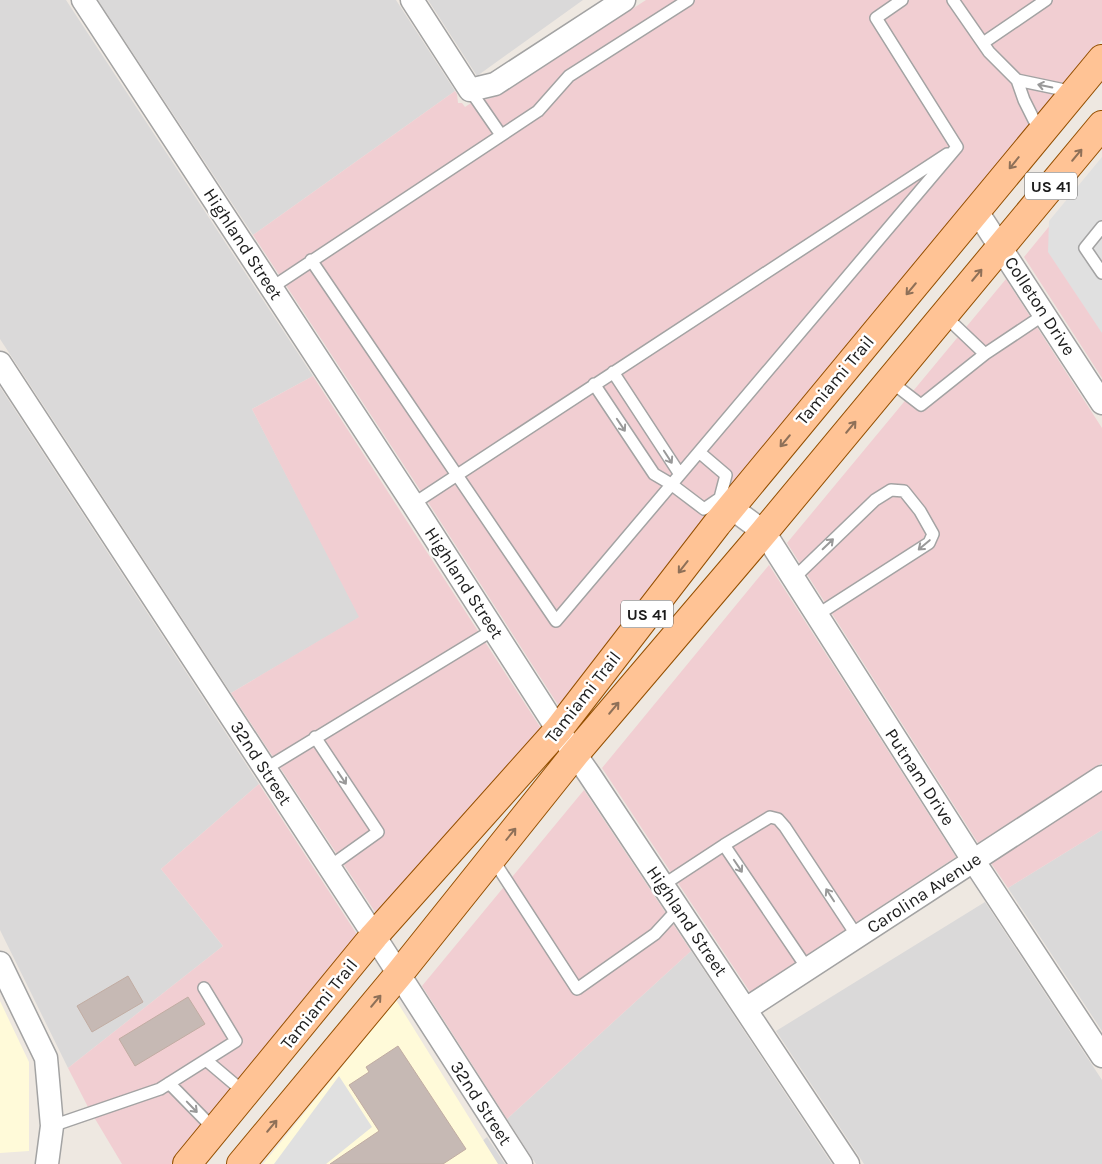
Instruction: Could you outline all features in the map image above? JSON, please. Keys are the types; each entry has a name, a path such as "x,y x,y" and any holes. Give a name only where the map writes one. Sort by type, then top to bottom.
{"main road":[{"name":"Tamiami Trail","path":"187,1164 374,936 558,730 725,502 976,210 1102,59"},
{"name":"Tamiami Trail","path":"241,1164 399,974 575,754 764,532 1102,125"}],"street":[{"name":"Highland Street","path":"83,0 413,504 558,730 848,1164"},
{"path":"412,0 470,90 495,84 624,0"},
{"name":"Colleton Drive","path":"976,210 1102,403"},
{"name":"32nd Street","path":"0,363 399,974 520,1164"},
{"name":"Putnam Drive","path":"725,502 764,532 973,860 1102,1056"},
{"name":"Carolina Avenue","path":"746,1009 1102,777"},
{"path":"0,963 46,1058 52,1126 47,1164"}],"lane":[{"path":"271,288 538,111 569,76 688,0"},
{"path":"902,0 876,18 957,147"},
{"path":"953,0 989,52 1017,80 1024,100 1040,132"},
{"path":"983,43 1046,0"},
{"path":"1017,80 1074,92"},
{"path":"470,90 501,135"},
{"path":"311,260 556,621 679,473 699,452 957,147"},
{"path":"413,504 957,147"},
{"path":"1102,227 1085,248 1102,273"},
{"path":"889,381 921,405 985,354 1045,314"},
{"path":"944,315 985,354"},
{"path":"613,372 679,473"},
{"path":"594,384 654,474 671,484 704,509 725,502 726,475 699,452"},
{"path":"794,578 874,500 891,490 904,491 920,511 933,534 929,543 817,615"},
{"path":"265,769 493,630"},
{"path":"315,737 378,832 329,867"},
{"path":"663,885 763,820 770,817 778,819 857,936"},
{"path":"724,846 807,968"},
{"path":"492,858 577,989 655,934 678,909"},
{"path":"52,1126 160,1089 236,1041 204,988"},
{"path":"206,1060 244,1094"},
{"path":"169,1083 214,1130"}],"shaded area":[{"path":"0,0 66,0 313,376 252,409 360,617 231,693 0,339"},
{"path":"98,0 396,0 455,91 253,235"},
{"path":"428,0 583,0 477,76"},
{"path":"646,0 1102,0 1102,40 968,202 959,208 960,211 560,708 253,235 455,91 458,103 462,103 465,107 474,101 502,94"},
{"path":"1102,157 1102,333 1048,252 1049,221"},
{"path":"1102,162 1102,378 1024,257"},
{"path":"1006,279 1102,428 1102,763 978,843 787,543"},
{"path":"313,376 542,730 377,915 231,693 359,617 252,409"},
{"path":"0,387 259,784 161,869 223,946 68,1068 0,930"},
{"path":"769,565 956,857 750,992 602,768"},
{"path":"259,784 358,936 171,1164 122,1164 88,1107 68,1068 223,946 161,869"},
{"path":"584,790 691,951 507,1119 422,986"},
{"path":"1102,791 1102,830 1008,888 991,863"},
{"path":"1102,830 1102,1031 1008,888"},
{"path":"985,902 1102,1080 1102,1164 864,1164 776,1031"},
{"path":"691,951 832,1164 536,1164 507,1119"},
{"path":"396,1000 498,1164 263,1164"},
{"path":"0,1001 29,1062 29,1151 0,1153"},
{"path":"339,1076 372,1127 326,1164 274,1164"},
{"path":"487,1137 505,1164 456,1164"}],"building":[{"path":"128,976 143,1002 92,1032 77,1006"},
{"path":"188,997 205,1024 135,1066 119,1039"},
{"path":"398,1046 466,1149 443,1164 330,1164 379,1131 349,1085 369,1072 366,1067"}]}
